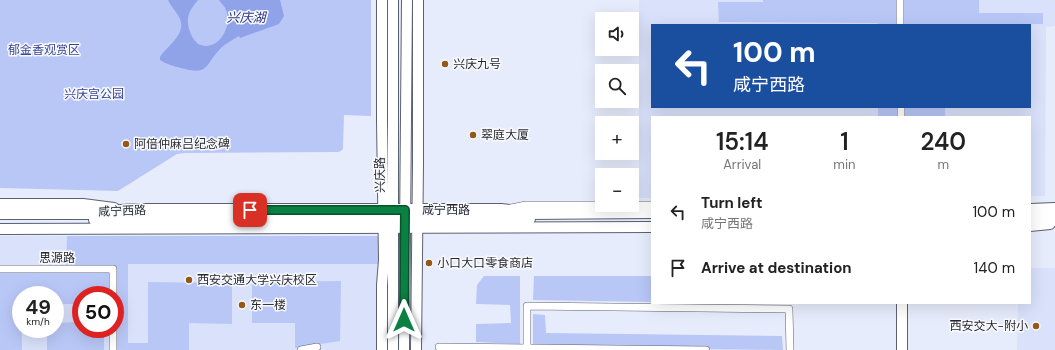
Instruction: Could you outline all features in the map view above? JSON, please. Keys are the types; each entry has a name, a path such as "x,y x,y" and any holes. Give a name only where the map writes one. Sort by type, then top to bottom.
{"main road":[{"path":"1031,210 1055,209"},
{"name":"咸宁西路","path":"0,213 87,213 138,210 394,219"},
{"name":"咸宁西路","path":"417,219 501,210 527,212 651,212"},
{"name":"咸宁西路","path":"0,220 651,219"},
{"path":"1031,219 1055,222"},
{"path":"83,220 119,229"}],"street":[{"path":"382,0 382,120 394,219 384,260 382,285 382,350"},
{"name":"兴庆路","path":"393,0 393,350"},
{"name":"兴庆路","path":"404,350 394,219 407,0"},
{"path":"416,350 418,0"},
{"path":"900,0 900,24"},
{"path":"0,204 83,204 138,210"},
{"path":"501,210 526,205 595,205"},
{"path":"639,205 651,205"},
{"path":"1031,205 1055,209"},
{"path":"0,229 119,229 394,219"},
{"path":"417,219 651,227"},
{"path":"1031,226 1055,222"},
{"name":"思源路","path":"0,269 113,269 113,286"},
{"path":"902,304 902,350"},
{"path":"527,348 527,306 789,306 790,350"},
{"path":"113,338 113,350"},
{"path":"301,350 317,347"},
{"path":"439,347 706,350"}],"shaded area":[{"path":"639,0 1055,0 1055,26 1046,27 1045,196 1031,196 1031,116 651,116 651,198 639,198"},
{"name":"西安交通大学兴庆校区","path":"0,236 378,236 377,350 0,350"},
{"name":"西安交大-附小","path":"1031,268 1055,268 1055,350 1017,350 1018,304 1031,304"}],"green space":[{"name":"兴庆宫公园","path":"0,0 371,0 371,116 344,115 343,149 339,152 177,154 118,191 0,188"},
{"path":"763,0 979,0 979,13 1043,13 1043,24 719,22 718,2 763,2"},
{"path":"878,108 945,108 945,116 878,116"},
{"path":"67,236 378,236 378,264 128,264 128,343 148,343 148,282 232,283 232,324 189,323 189,350 113,350 114,338 124,338 124,286 72,286 72,304 64,304 64,286 12,286 12,338 22,338 22,350 0,350 0,269 66,269"},
{"path":"484,276 520,276 520,344 476,342 476,324 511,323 510,305 476,304 477,285"},
{"path":"534,276 651,276 651,302 533,300"},
{"path":"341,281 340,341 295,348 295,323 252,323 252,282"},
{"path":"533,314 545,315 546,333 782,336 783,350 533,348"},
{"path":"72,322 72,338 104,338 104,350 47,350 47,338 64,338 64,323"}],"water":[{"name":"兴庆湖","path":"168,0 198,0 190,11 188,22 195,41 198,44 208,46 219,41 228,23 228,16 219,0 280,0 284,16 279,24 240,38 239,36 227,43 221,48 206,67 197,71 172,66 160,60 160,57 175,40 181,30 180,19"}],"place":[{"name":"兴庆九号","path":"445,64"},
{"name":"翠庭大厦","path":"473,135"},
{"name":"阿倍仲麻吕纪念碑","path":"126,144"},
{"name":"小口大口零食商店","path":"429,263"},
{"name":"西安交通大学兴庆校区","path":"189,280"},
{"name":"东一楼","path":"242,305"},
{"name":"西安交大-附小","path":"1036,326"}],"route":[{"path":"250,210 405,210 404,320"}],"park label":[{"name":"郁金香观赏区","path":"44,50"}]}
